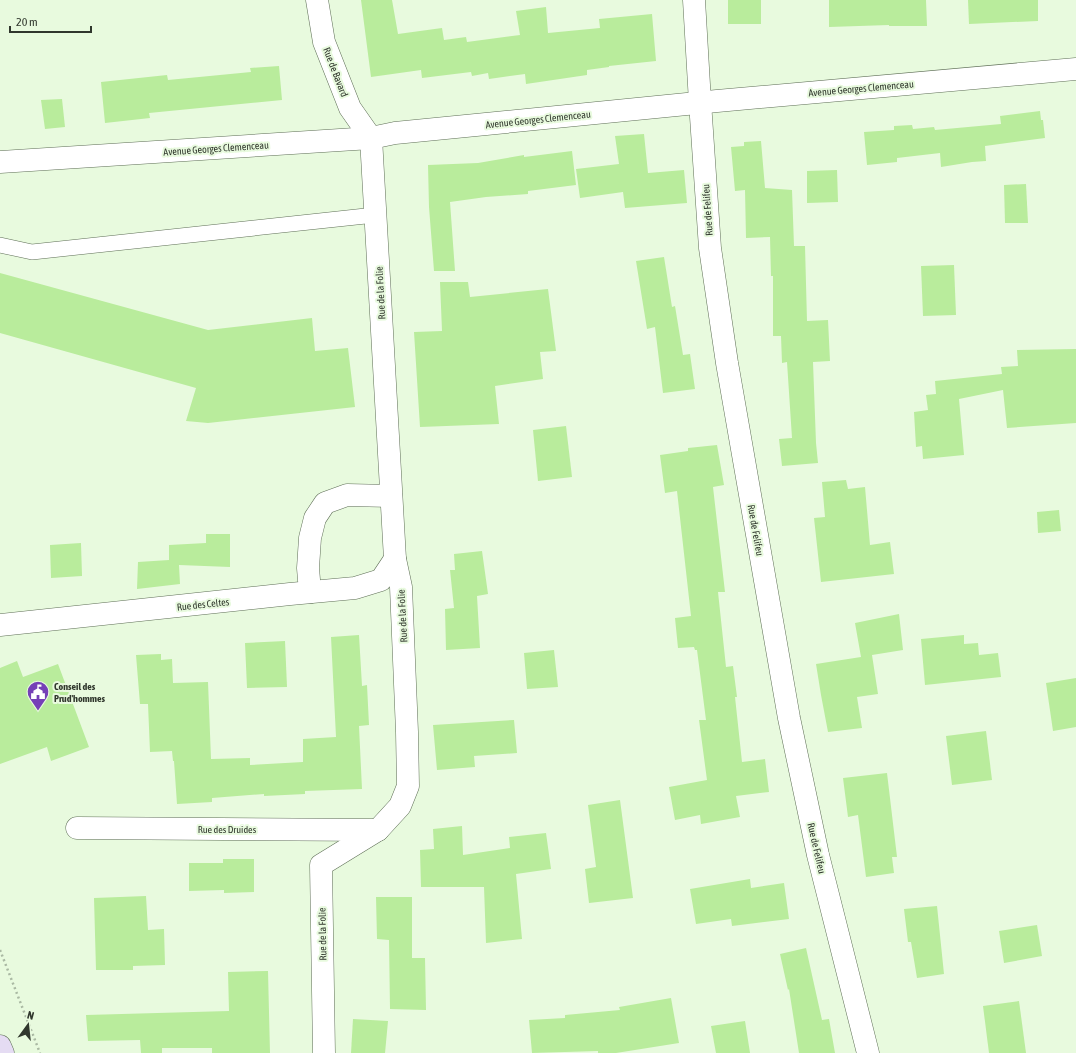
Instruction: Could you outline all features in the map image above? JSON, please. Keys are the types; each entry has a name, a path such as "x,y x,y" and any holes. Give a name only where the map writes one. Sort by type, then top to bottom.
{"main road":[{"path":"0,1046 2,1053"}],"street":[{"name":"Rue de Bavard","path":"317,0 324,42 350,108 372,138"},
{"name":"Rue de Felifeu","path":"694,0 710,248 727,363 786,702 818,855 868,1053"},
{"name":"Avenue Georges Clemenceau","path":"0,162 372,138 394,133 700,102 1076,69"},
{"name":"Rue de la Folie","path":"324,1053 322,865 378,830 400,806 408,786 408,732 401,587 395,559 375,215 372,138"},
{"path":"310,592 308,568 310,538 315,518 325,503 346,495 391,496"},
{"name":"Rue des Celtes","path":"0,625 355,588 381,580 395,559"},
{"name":"Rue des Druides","path":"77,828 378,830"}],"lane":[{"path":"0,245 32,252 375,215"}],"path":[{"path":"0,950 40,1053"}],"building":[{"path":"361,0 392,0 398,34 442,28 444,40 466,37 467,42 520,35 516,11 546,7 548,33 600,28 599,19 652,14 656,61 609,66 587,70 587,75 526,84 525,74 489,79 488,73 472,76 471,72 422,78 421,70 371,77"},
{"path":"728,0 761,0 761,24 728,24"},
{"path":"829,0 926,0 927,26 889,25 829,27"},
{"path":"968,0 1038,0 1038,21 969,24"},
{"path":"279,66 282,100 149,113 150,118 105,123 101,82 167,75 168,80 251,72 250,68"},
{"path":"62,99 65,127 45,129 41,100"},
{"path":"1040,111 1041,120 1043,120 1045,138 985,146 986,161 941,167 940,153 897,158 897,162 867,165 864,132 894,130 894,126 912,125 913,129 934,127 935,130 1001,124 1000,116"},
{"path":"644,134 648,173 684,170 687,203 625,208 623,192 580,198 576,169 619,164 615,136"},
{"path":"761,141 765,188 792,190 794,246 805,246 807,321 828,320 830,361 813,362 818,463 782,466 779,439 792,438 787,362 782,363 781,336 773,336 773,276 771,276 770,237 746,238 745,190 735,191 731,147 744,146 744,142"},
{"path":"572,151 576,185 528,191 528,194 486,197 450,202 455,271 434,271 429,207 428,165 478,163 524,155 524,157"},
{"path":"837,170 838,202 807,203 807,171"},
{"path":"1026,184 1028,223 1005,223 1004,185"},
{"path":"664,257 672,307 675,306 683,355 690,354 695,389 663,393 655,327 647,329 636,261"},
{"path":"954,265 956,315 923,316 921,266"},
{"path":"0,273 208,330 312,318 315,351 348,348 355,407 208,423 186,421 196,388 0,333"},
{"path":"440,282 468,282 470,297 548,289 556,351 540,352 543,379 495,386 499,424 420,427 414,332 442,331"},
{"path":"1076,349 1076,423 1007,428 1003,390 959,399 964,455 923,459 922,446 916,447 914,412 928,410 926,395 936,394 935,381 1002,374 1001,367 1018,366 1017,350"},
{"path":"566,426 572,477 538,481 533,430"},
{"path":"717,445 724,485 713,487 725,592 718,592 726,667 733,666 742,762 765,759 769,792 736,796 740,817 701,824 700,815 675,820 669,787 707,780 699,720 706,720 697,650 695,650 694,647 678,648 675,618 691,616 677,491 665,493 660,455 688,451 688,448"},
{"path":"846,480 848,489 865,487 870,545 890,542 894,574 821,582 814,518 825,517 822,482"},
{"path":"1059,510 1061,531 1038,533 1037,512"},
{"path":"206,534 230,534 230,567 179,565 180,584 137,589 138,562 169,560 169,545 206,543"},
{"path":"81,543 82,576 51,578 50,545"},
{"path":"482,551 488,594 477,596 480,648 446,650 445,609 454,608 450,570 455,570 454,554"},
{"path":"899,614 903,650 872,655 878,694 857,697 862,728 828,732 816,664 861,657 855,623"},
{"path":"359,635 362,686 367,685 369,725 359,726 362,789 305,791 305,794 264,796 264,794 212,798 212,802 177,804 172,751 150,752 148,704 140,704 136,655 161,654 161,660 172,659 173,683 208,682 211,759 250,758 250,765 303,762 303,739 336,737 331,637"},
{"path":"964,635 964,644 978,643 979,655 998,653 1001,677 925,685 921,639"},
{"path":"285,641 287,687 247,688 245,643"},
{"path":"554,650 558,687 527,689 524,653"},
{"name":"Conseil des Prud'hommes","path":"17,661 23,677 58,664 89,747 51,761 47,747 0,764 0,668"},
{"path":"1076,678 1076,727 1053,731 1046,683"},
{"path":"514,720 517,753 474,756 475,767 437,770 433,725"},
{"path":"986,731 992,780 952,785 946,736"},
{"path":"887,773 897,857 892,857 894,873 866,877 858,815 848,817 843,778"},
{"path":"620,800 633,898 589,903 585,869 596,867 588,805"},
{"path":"462,826 463,855 510,848 509,837 546,833 551,869 516,874 522,939 486,943 484,887 421,887 420,850 434,849 433,829"},
{"path":"223,859 254,859 254,892 224,893 224,890 189,891 189,863 223,863"},
{"path":"750,879 751,888 784,883 789,919 732,926 731,919 696,924 690,889"},
{"path":"146,896 148,930 164,929 165,965 133,966 133,970 96,970 94,898"},
{"path":"376,897 412,897 412,958 425,958 426,1010 390,1009 389,940 377,939"},
{"path":"937,906 944,974 917,978 911,942 908,942 904,909"},
{"path":"1037,925 1042,956 1004,963 999,931"},
{"path":"806,948 822,1020 829,1019 835,1053 799,1053 789,989 788,990 780,954"},
{"path":"268,971 270,1053 212,1053 212,1048 162,1048 162,1053 141,1053 140,1040 88,1041 86,1015 229,1011 228,972"},
{"path":"671,998 679,1043 616,1053 598,1053 598,1051 532,1053 529,1020 565,1018 565,1015 620,1010 619,1007"},
{"path":"1019,1001 1026,1053 989,1053 983,1006"},
{"path":"353,1019 388,1021 385,1053 351,1053"},
{"path":"745,1021 750,1053 716,1053 711,1026"}],"place":[{"name":"Conseil des Prud'hommes","path":"38,712"}]}
